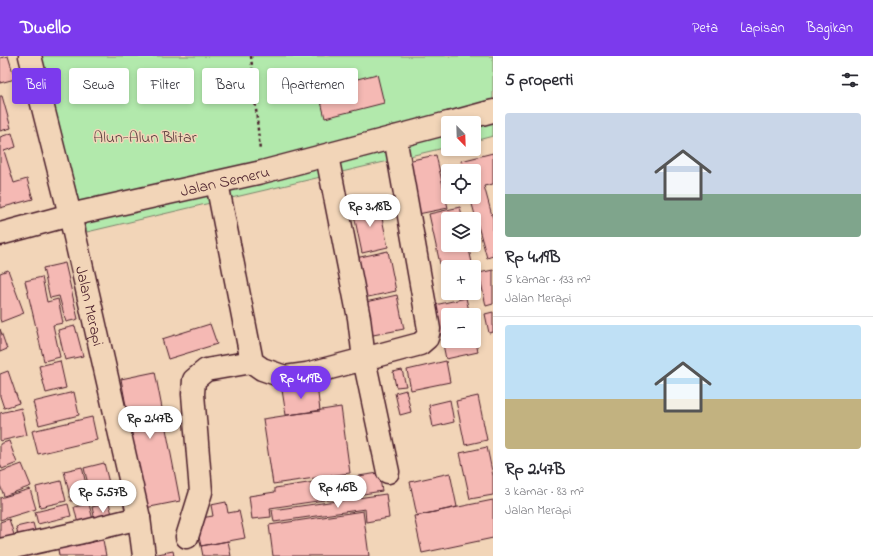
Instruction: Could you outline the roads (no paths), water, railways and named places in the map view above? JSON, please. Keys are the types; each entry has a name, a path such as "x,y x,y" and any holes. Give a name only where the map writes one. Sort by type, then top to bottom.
{"street":[{"name":"Jalan Merapi","path":"30,56 70,215 139,518 144,556"},
{"name":"Jalan Semeru","path":"474,116 493,111"},
{"name":"Jalan Semeru","path":"0,234 70,215 217,183 327,156 441,125"},
{"path":"217,183 252,362 262,369 285,377 315,373 420,344 427,338 429,329 395,138"},
{"path":"327,156 359,318 364,359 388,472"},
{"path":"187,537 201,492 193,394 194,380 206,370 252,362"},
{"path":"0,550 139,518"}],"park label":[{"name":"Alun-Alun Blitar","path":"145,136"}]}
